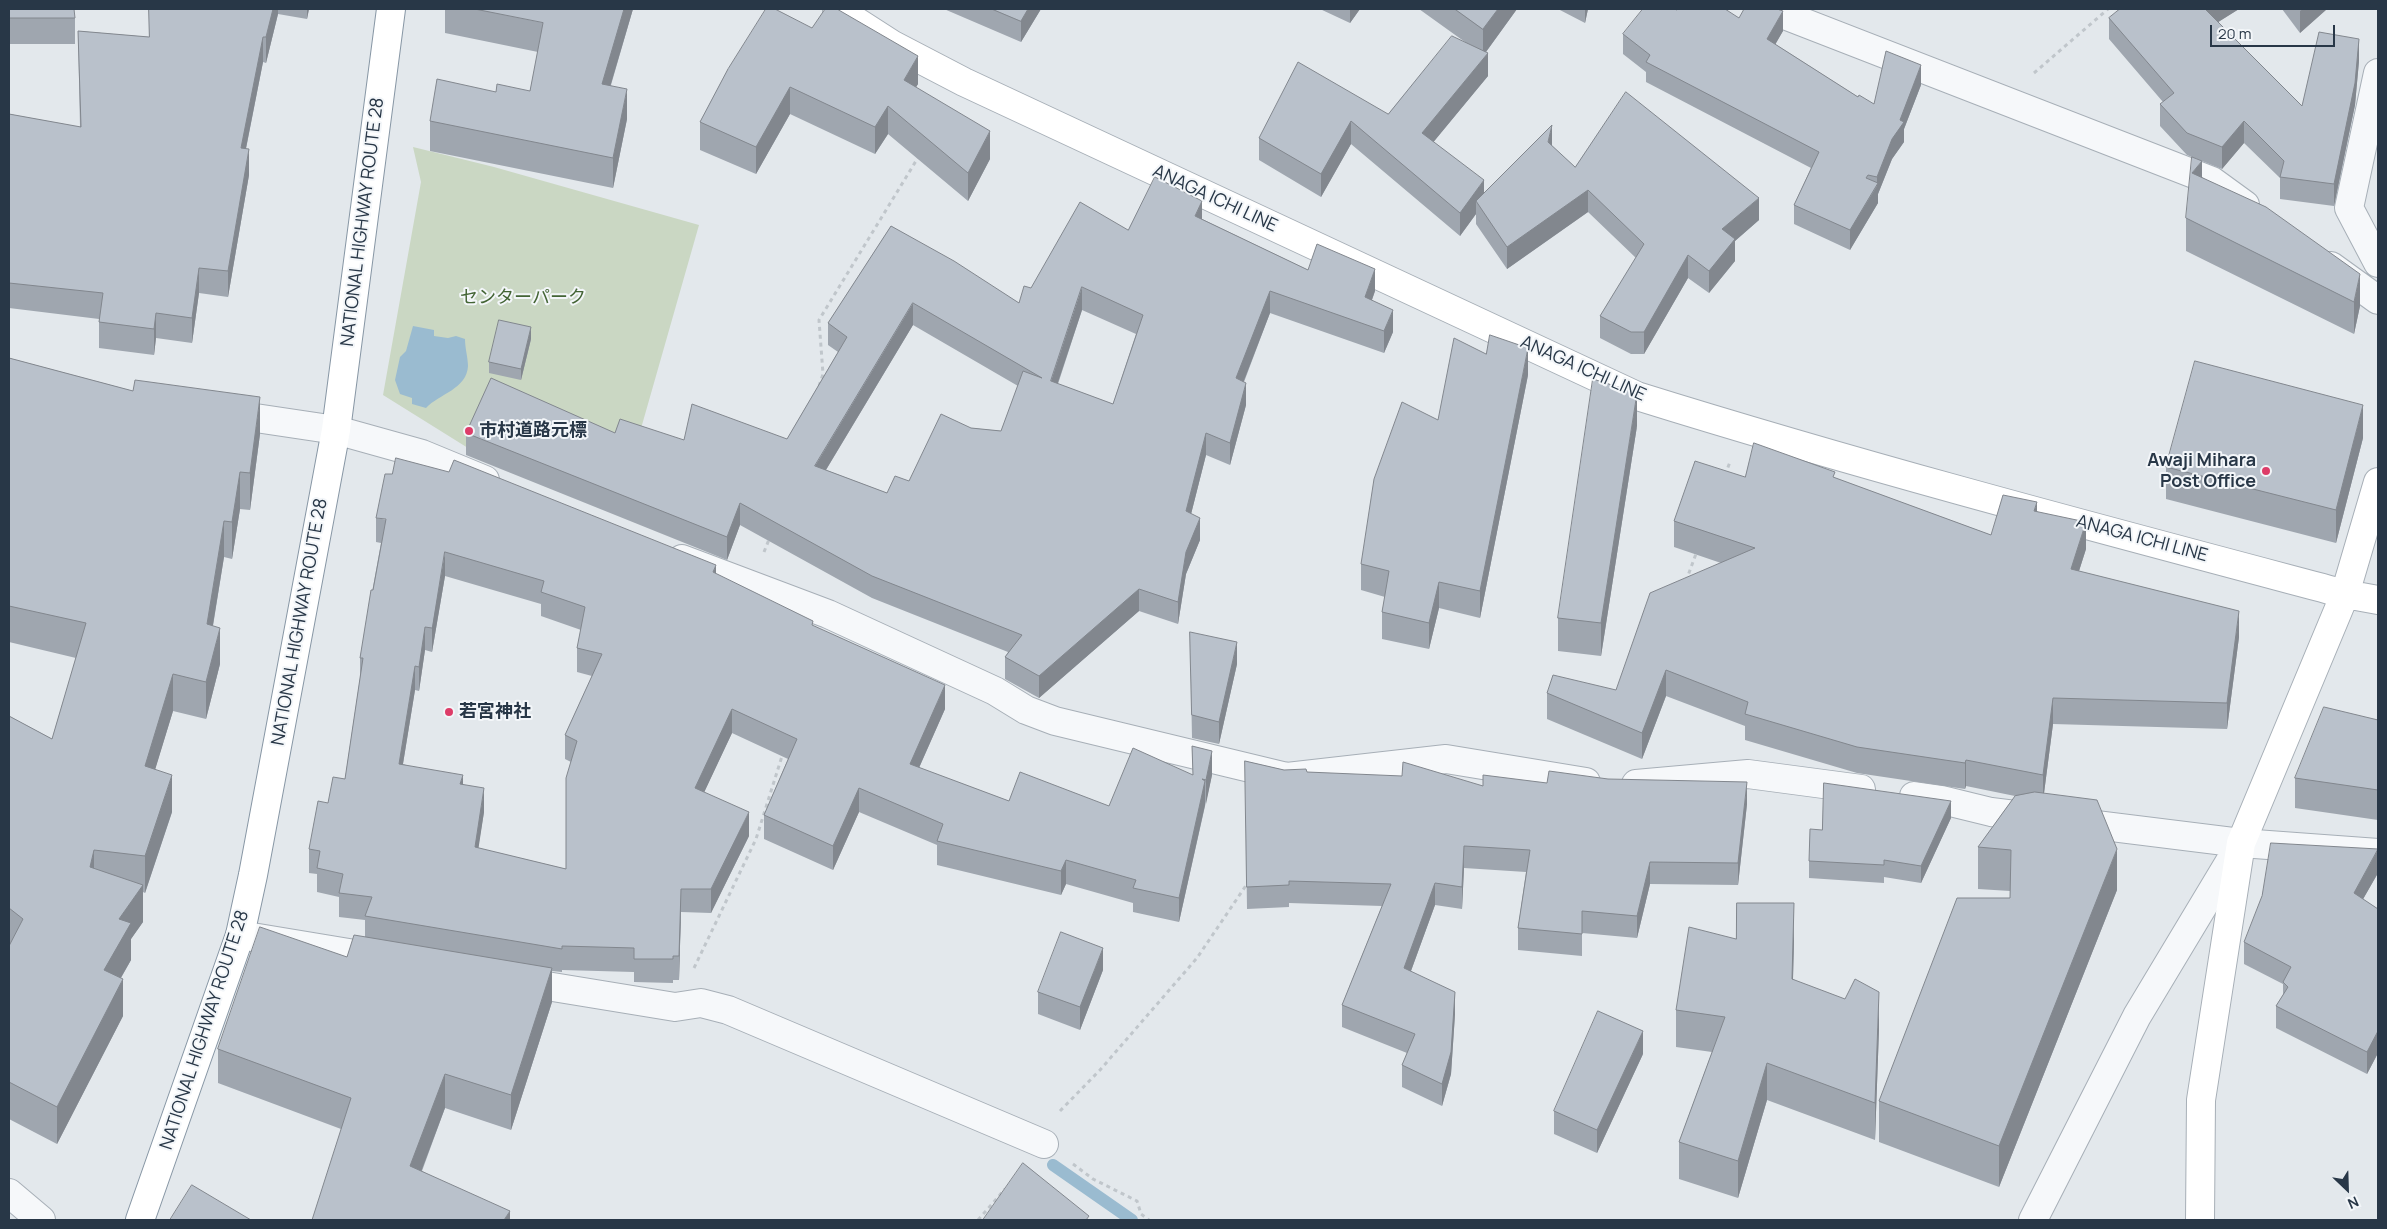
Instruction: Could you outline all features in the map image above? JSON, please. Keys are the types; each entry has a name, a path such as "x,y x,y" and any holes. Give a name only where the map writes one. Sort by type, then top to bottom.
{"main road":[{"name":"NATIONAL HIGHWAY ROUTE 28","path":"140,1220 240,935 253,875 336,430 391,9"},
{"name":"ANAGA ICHI LINE","path":"837,9 894,45 964,82 1636,396 1742,429 2345,594 2378,600"},
{"path":"2200,1220 2201,1100 2241,843 2345,594 2378,482"}],"street":[{"path":"1768,9 2212,181 2267,221"},
{"path":"2378,73 2349,208 2378,263"},
{"path":"2307,249 2378,300"},
{"path":"194,408 336,430 422,454 512,491"},
{"path":"661,550 828,614 995,692 1026,710 1048,718 1287,777 1446,759 1610,786 1748,774 1942,800 1991,812 2241,843 2378,853"},
{"path":"2033,1220 2137,1016 2241,843"},
{"path":"240,935 414,964"},
{"path":"491,977 675,1007 701,1003 728,1010 1044,1144"},
{"path":"9,1193 41,1220"}],"path":[{"path":"2004,100 2108,9"},
{"path":"817,392 823,374 819,320 922,150"},
{"path":"1722,484 1742,429"},
{"path":"753,586 772,531"},
{"path":"1684,584 1698,548"},
{"path":"675,1007 756,839 786,746"},
{"path":"1149,1220 1141,1214 1137,1201 1093,1179 1044,1144 1053,1119 1100,1070 1197,958 1251,877"},
{"path":"978,1220 1008,1185"}],"green space":[{"name":"センターパーク","path":"413,147 494,167 699,225 638,439 468,448 383,395 421,182"}],"water":[{"path":"413,326 434,330 434,336 448,338 456,336 465,339 468,366 463,380 458,386 426,408 412,404 412,398 400,394 395,380 400,357 406,351"}],"building":[{"path":"9,9 74,9 75,18 9,18"},
{"path":"149,9 273,9 266,37 263,37 241,148 249,149 228,271 199,268 192,318 156,313 154,329 99,322 103,293 9,283 9,114 81,127 78,31 149,37"},
{"path":"475,9 624,9 602,84 627,89 613,158 430,121 437,79 496,92 497,84 530,91 543,23"},
{"path":"766,9 775,9 812,28 825,9 837,9 918,56 904,80 990,131 968,173 888,106 875,127 790,87 756,147 700,122 728,69"},
{"path":"992,9 1028,9 1021,21"},
{"path":"1455,9 1498,9 1483,29"},
{"path":"1643,9 1725,9 1739,18 1744,9 1777,9 1783,11 1767,39 1858,97 1859,95 1874,104 1886,51 1921,65 1900,120 1904,122 1892,139 1877,177 1868,175 1866,178 1878,183 1850,230 1794,205 1819,152 1646,62 1650,55 1623,34"},
{"path":"2120,9 2205,9 2302,106 2319,32 2359,39 2355,83 2334,184 2280,177 2284,161 2244,121 2222,147 2187,133 2160,104 2174,93 2109,18"},
{"path":"1452,36 1488,53 1422,133 1484,180 1460,213 1351,121 1321,174 1259,138 1298,62 1388,114"},
{"path":"1626,92 1759,198 1722,229 1735,239 1709,271 1688,255 1644,332 1631,332 1600,316 1644,244 1588,190 1507,247 1476,201 1552,125 1548,142 1575,167"},
{"path":"2192,157 2202,161 2192,173 2266,207 2360,274 2354,302 2186,218"},
{"path":"1155,177 1202,201 1195,216 1308,270 1317,244 1375,269 1365,297 1393,310 1384,331 1270,291 1236,378 1246,383 1230,443 1206,433 1186,511 1200,518 1186,552 1178,602 1139,589 1039,676 1005,657 1022,635 872,576 740,503 727,537 466,433 491,378 615,433 620,419 684,440 692,404 787,439 847,337 828,323 891,226 954,261 1019,303 1024,286 1031,288 1080,202 1128,230","holes":["1082,287 1143,315 1113,404 1051,381","913,303 1042,378 1023,371 1001,431 971,428 941,414 909,481 895,476 887,493 815,466"]},
{"path":"499,320 531,327 521,369 489,362"},
{"path":"1490,335 1528,348 1480,591 1439,582 1429,623 1382,612 1389,571 1361,564 1374,479 1402,402 1438,420 1454,338 1486,354"},
{"path":"9,358 133,391 135,380 260,397 250,473 240,472 232,522 224,521 207,624 220,628 206,682 173,674 145,766 172,775 145,856 94,850 90,867 143,885 119,919 131,923 104,970 123,979 57,1107 9,1082 9,946 23,919 9,908 9,716 52,739 86,623 9,606"},
{"path":"2195,361 2363,405 2336,510 2166,467"},
{"path":"1593,379 1637,393 1601,623 1558,618"},
{"path":"1754,443 1835,472 1833,477 1991,535 2003,495 2037,502 2034,511 2086,522 2071,569 2239,611 2227,703 2053,698 2043,775 1966,760 1965,763 1857,747 1745,714 1748,702 1666,670 1642,733 1547,693 1553,675 1616,690 1650,593 1755,548 1674,521 1695,461 1745,477"},
{"path":"396,458 449,472 454,460 716,565 713,572 813,621 812,625 945,685 910,764 1009,801 1020,772 1109,806 1133,748 1193,775 1192,746 1212,751 1206,780 1202,779 1205,781 1179,898 1133,888 1136,880 1066,860 1061,871 937,841 943,824 859,788 833,846 764,815 797,739 732,709 695,788 749,812 711,889 681,889 679,956 673,956 673,959 634,959 634,948 562,946 562,949 365,916 372,897 339,893 343,874 317,868 320,851 309,849 318,801 328,803 333,777 345,779 363,658 360,658 371,590 373,590 386,519 376,518 385,474 392,474","holes":["445,552 544,581 541,592 585,607 577,648 602,654 565,735 577,741 566,778 566,869 475,847 484,788 460,784 463,775 399,764 415,666 419,667 425,627 432,628"]},
{"path":"1190,632 1237,642 1219,722 1192,715"},
{"path":"2324,707 2378,720 2378,790 2295,778"},
{"path":"1245,761 1284,770 1306,769 1307,772 1402,776 1403,762 1483,786 1483,775 1547,783 1549,771 1608,779 1747,782 1738,863 1650,862 1637,916 1582,911 1582,934 1518,928 1530,850 1464,846 1462,887 1435,883 1404,968 1455,992 1451,1052 1442,1084 1402,1065 1415,1034 1342,1005 1391,884 1289,881 1289,885 1247,887"},
{"path":"1824,783 1951,801 1921,866 1884,860 1884,865 1809,861 1810,829 1822,830"},
{"path":"2035,792 2097,800 2117,849 1999,1146 1879,1101 1957,898 2010,898 2011,850 1978,847 2015,796"},
{"path":"2271,843 2378,849 2354,893 2378,909 2378,1031 2367,1052 2276,1006 2288,987 2283,982 2291,967 2244,942 2262,896"},
{"path":"1737,903 1794,903 1792,979 1845,999 1855,979 1879,992 1875,1103 1767,1063 1738,1161 1679,1142 1725,1017 1676,1010 1689,927 1736,939"},
{"path":"260,927 347,957 354,935 552,968 511,1095 445,1074 410,1166 510,1211 504,1220 312,1220 351,1098 218,1049"},
{"path":"1061,932 1103,948 1080,1007 1038,992"},
{"path":"1598,1011 1643,1031 1597,1130 1554,1111"},
{"path":"1023,1163 1089,1216 1086,1220 983,1220"},
{"path":"192,1185 251,1220 170,1220"}],"waterway":[{"path":"1053,1165 1132,1220"}],"place":[{"name":"市村道路元標","path":"469,431"},
{"name":"Awaji Mihara Post Office","path":"2266,471"},
{"name":"若宮神社","path":"449,712"}]}
